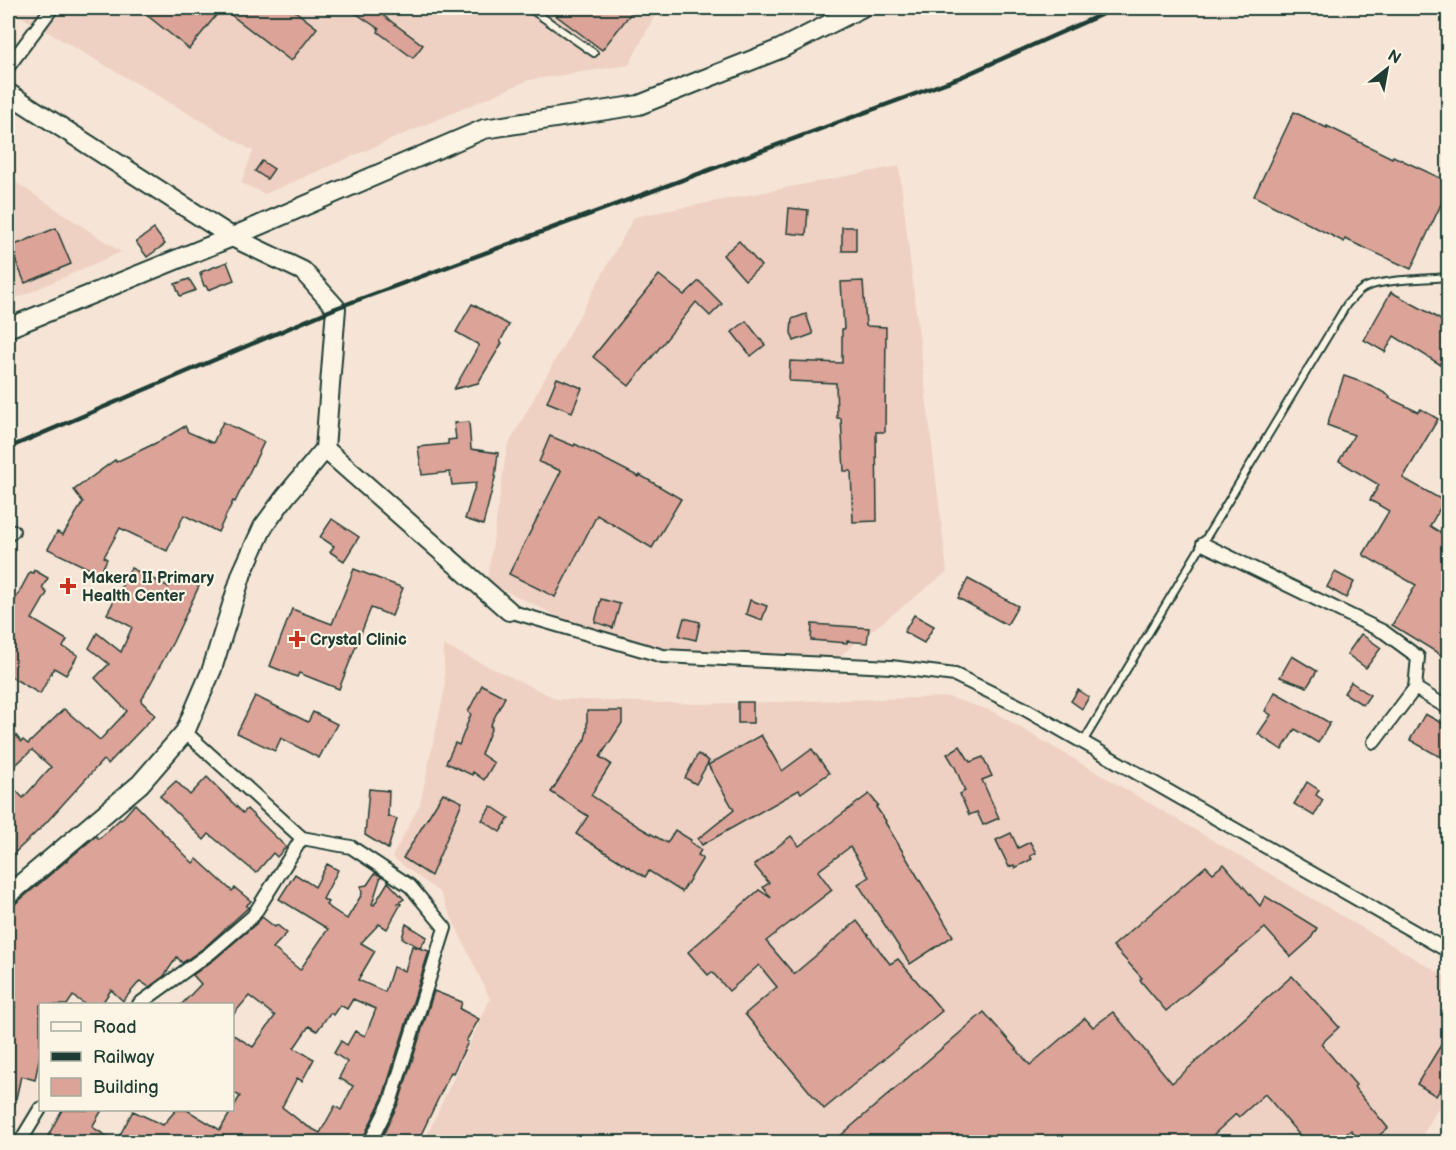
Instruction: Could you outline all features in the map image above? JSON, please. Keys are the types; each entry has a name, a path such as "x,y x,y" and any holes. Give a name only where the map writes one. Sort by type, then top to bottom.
{"street":[{"path":"8,67 52,8"},
{"path":"8,328 232,237 484,129 639,105 780,49 861,8"},
{"path":"8,93 232,237 303,272 336,308 325,449 263,527 242,573 212,669 185,732 140,784 8,895"},
{"path":"325,449 509,611 663,656 891,667 955,675 1023,708 1449,951"},
{"path":"1203,544 1384,632 1418,657 1415,688 1374,742"},
{"path":"1415,688 1449,708"},
{"path":"185,732 302,838 351,847 410,886 445,928 391,1100 370,1143"},
{"path":"142,1003 210,953 253,916 302,838"},
{"path":"20,1143 39,1111"}],"lane":[{"path":"529,8 594,53"},
{"path":"1083,742 1347,304 1363,289 1375,285 1449,277"}],"shaded area":[{"path":"8,8 659,8 629,65 529,80 265,194 241,183 253,151"},
{"path":"899,166 947,572 833,661 656,664 487,582 507,447 634,217"},
{"path":"8,177 121,252 8,302"},
{"path":"443,645 557,699 699,704 948,697 992,711 1448,978 1448,1091 1419,1142 424,1142 490,999 440,893 392,857 420,804 445,688"}],"building":[{"path":"138,8 222,8 189,49"},
{"path":"222,8 291,8 317,28 291,61"},
{"path":"348,8 373,8 423,45 413,58 378,32 379,29"},
{"path":"546,8 635,8 602,50"},
{"path":"1294,112 1449,182 1449,187 1411,269 1345,239 1344,242 1254,196"},
{"path":"262,161 274,169 267,179 255,171"},
{"path":"789,208 808,210 806,235 787,233"},
{"path":"842,227 856,227 856,251 842,251"},
{"path":"56,228 71,264 25,283 10,247"},
{"path":"154,229 165,244 147,257 136,242"},
{"path":"739,241 761,266 745,280 723,255"},
{"path":"227,262 234,280 208,290 204,286 201,272"},
{"path":"659,275 684,295 699,281 722,304 710,316 696,302 629,386 593,357"},
{"path":"189,279 196,290 180,296 175,284"},
{"path":"863,281 866,326 886,327 885,432 876,432 877,521 853,522 851,471 844,471 841,418 837,418 836,383 789,381 790,361 842,363 842,329 844,329 841,282"},
{"path":"1391,292 1449,325 1449,370 1394,336 1385,352 1364,340"},
{"path":"472,304 509,325 500,342 502,343 478,383 454,389 479,345 456,332"},
{"path":"806,314 813,334 794,341 791,333 792,319"},
{"path":"746,321 765,345 751,356 732,332"},
{"path":"1344,376 1370,385 1390,396 1389,398 1418,412 1421,409 1438,419 1403,478 1444,501 1430,526 1449,538 1449,660 1392,625 1416,585 1363,555 1389,511 1370,500 1379,485 1339,461 1354,435 1327,425"},
{"path":"557,378 582,388 572,412 547,402"},
{"path":"223,422 264,442 218,532 184,515 167,551 120,528 104,557 107,559 100,574 48,549 57,532 63,535 83,502 74,490 115,460 116,462 160,441 185,426 188,432 213,443"},
{"path":"469,422 471,449 498,453 495,478 483,525 465,519 476,483 452,485 450,472 422,475 418,447 448,444 448,440 456,439 454,423"},
{"path":"550,436 574,446 575,444 639,477 640,475 681,499 652,548 597,515 555,597 509,574 561,471 539,462"},
{"path":"332,519 359,537 344,561 330,552 334,546 320,537"},
{"path":"131,568 169,587 175,575 199,586 173,642 141,701 155,715 108,764 103,760 43,826 8,859 8,782 23,798 51,767 32,750 8,772 8,741 15,734 21,742 23,740 28,744 64,709 100,740 127,711 95,678 109,664 89,648 97,633 121,652 132,627 107,614"},
{"path":"354,569 403,588 392,616 371,608 339,689 299,673 297,677 270,666 292,609 332,624"},
{"path":"34,570 48,578 42,588 47,593 32,619 67,640 63,647 78,655 66,675 54,668 40,694 8,675 8,613 30,572 33,573"},
{"path":"1335,572 1354,582 1346,598 1327,587"},
{"path":"968,579 1018,606 1007,625 958,598"},
{"path":"601,599 620,604 613,628 595,622"},
{"path":"750,600 767,606 762,620 746,614"},
{"path":"914,615 934,626 924,643 904,632"},
{"path":"684,618 700,622 696,640 679,636"},
{"path":"812,624 869,628 867,643 811,640"},
{"path":"1361,634 1381,648 1366,668 1347,654"},
{"path":"1292,656 1317,671 1307,687 1280,677"},
{"path":"1351,682 1370,695 1363,705 1344,693"},
{"path":"482,685 505,697 490,726 492,727 481,754 494,763 484,780 473,772 472,775 446,763 455,743 459,745 471,714 468,712"},
{"path":"1078,690 1089,697 1082,709 1071,701"},
{"path":"1275,692 1330,723 1318,743 1295,729 1282,750 1258,734 1271,715 1265,711"},
{"path":"255,696 308,722 313,712 337,724 319,758 281,738 275,751 237,733"},
{"path":"738,702 753,702 753,723 738,723"},
{"path":"587,711 622,711 622,723 600,757 611,764 591,795 667,843 675,830 691,840 690,842 701,850 698,855 703,858 682,892 649,871 645,877 576,834 588,816 551,792 585,739"},
{"path":"1425,714 1449,727 1449,762 1410,740"},
{"path":"761,735 782,771 812,749 829,773 801,793 799,790 702,845 698,839 734,810 708,765"},
{"path":"960,746 970,762 983,757 992,776 982,780 999,818 983,825 977,812 969,815 960,794 965,791 947,754"},
{"path":"698,754 709,761 696,784 685,778"},
{"path":"207,777 243,813 247,809 286,847 277,857 273,853 256,873 209,834 204,840 160,796 176,781 190,795"},
{"path":"1307,782 1319,790 1316,795 1323,800 1314,816 1294,804"},
{"path":"369,789 389,791 388,816 397,819 388,849 365,835"},
{"path":"443,793 462,802 431,876 403,858"},
{"path":"869,794 878,805 876,807 953,936 910,964 858,884 869,877 850,847 818,871 832,890 766,941 794,974 857,921 890,964 898,959 942,1011 824,1109 745,1014 777,987 759,965 729,991 712,972 708,975 688,952 759,890 771,898 763,887 769,883 754,865 791,836 799,846"},
{"path":"135,804 193,863 197,859 232,891 235,888 251,901 246,906 249,907 205,947 182,963 177,957 164,976 149,987 140,981 123,1001 111,990 102,1003 83,1003 73,996 68,1003 39,1003 39,1060 35,1080 21,1076 13,1112 8,1111 8,1026 15,1007 8,999 8,910 96,836 99,839"},
{"path":"491,806 509,818 500,832 482,820"},
{"path":"1011,833 1018,848 1030,842 1036,853 1030,856 1032,859 1015,868 1014,865 1009,867 996,840"},
{"path":"327,864 338,870 323,899 328,902 326,905 347,919 362,894 361,886 367,885 375,873 381,876 372,904 374,905 388,882 404,899 398,903 401,904 387,929 379,924 361,943 375,951 358,980 385,992 393,967 405,971 412,946 429,951 383,1097 362,1143 44,1143 61,1111 101,1111 92,1127 116,1142 133,1111 163,1125 175,1111 189,1111 220,1130 231,1111 234,1111 240,1096 234,1093 234,1035 253,1047 275,1016 249,996 234,1014 234,1003 183,1003 201,984 193,975 215,959 262,917 287,933 273,948 300,970 328,929 279,899 295,874 315,887","holes":["353,999 376,1009 365,1036 355,1031 347,1045 341,1041 334,1053 347,1062 339,1078 353,1086 341,1110 335,1106 320,1133 305,1125 282,1107 297,1078 302,1081 314,1059 294,1048 309,1026 317,1031 330,1013 333,1015 340,1005 347,1009"]},
{"path":"1224,864 1260,906 1265,896 1317,928 1310,940 1291,957 1265,928 1166,1011 1140,980 1142,978 1113,946 1206,866 1213,873"},
{"path":"406,924 427,937 420,948 402,938"},
{"path":"1292,976 1339,1027 1321,1044 1388,1128 1370,1143 1361,1143 1351,1130 1336,1143 1306,1143 1265,1094 1239,1117 1236,1114 1214,1134 1221,1143 832,1143 984,1012 1030,1065 1085,1018 1093,1027 1113,1012 1172,1083"},
{"path":"434,991 462,1002 460,1009 479,1019 417,1143 379,1143 399,1102"},
{"path":"1449,1032 1449,1076 1436,1096 1417,1084"}],"railway":[{"path":"8,448 336,308 961,77 1116,8"}],"place":[{"name":"Makera II Primary Health Center","path":"68,586"},
{"name":"Crystal Clinic","path":"297,639"}]}
